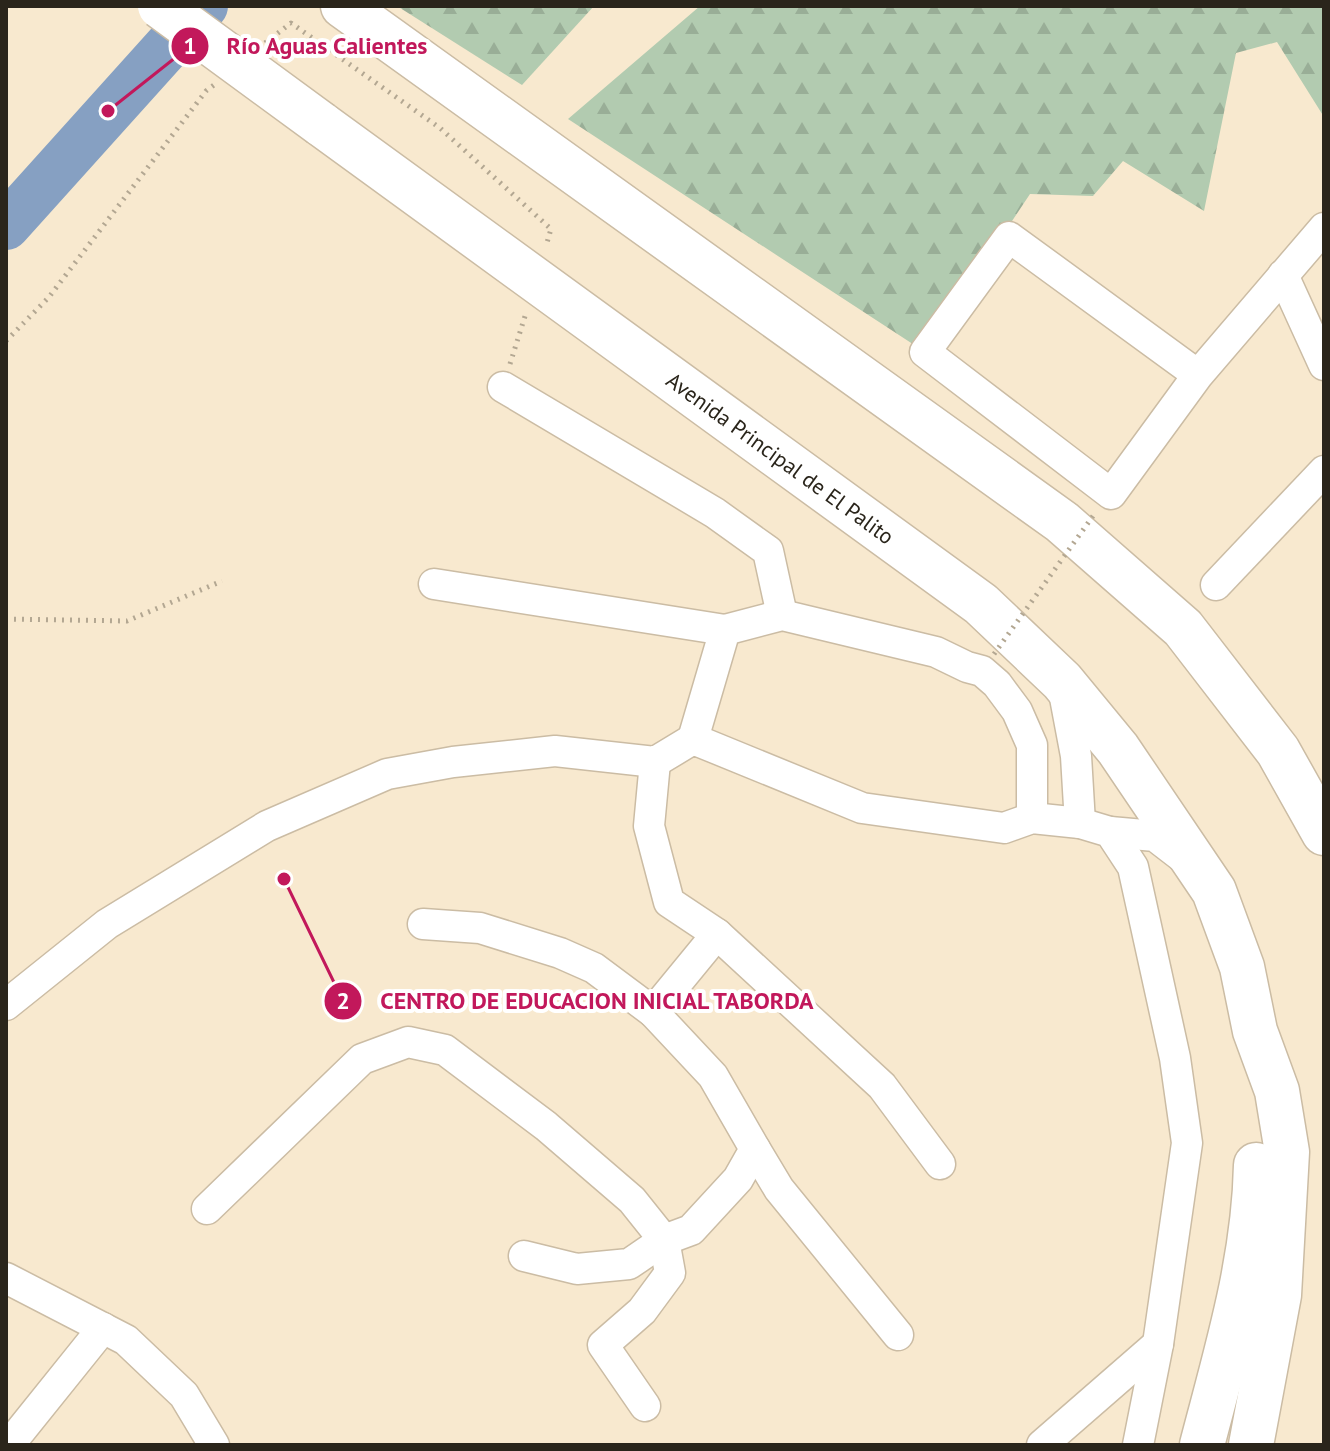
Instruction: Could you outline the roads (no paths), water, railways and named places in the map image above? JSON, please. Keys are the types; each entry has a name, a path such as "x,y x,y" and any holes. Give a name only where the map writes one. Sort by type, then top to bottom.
{"highway":[{"name":"Avenida Principal de El Palito","path":"160,6 970,595 1062,681 1118,749 1214,891 1242,967 1255,1031"},
{"path":"343,6 1062,522 1183,628 1278,751 1324,833"},
{"path":"1202,1445 1240,1303 1255,1209 1255,1031"},
{"path":"1251,1445 1279,1295 1287,1152 1277,1091 1255,1031"}],"street":[{"path":"1198,375 1009,237 925,352 1111,494 1198,375 1324,228"},
{"path":"1283,275 1324,365"},
{"path":"503,387 715,513 768,551 782,615"},
{"path":"1216,585 1324,471"},
{"path":"434,584 725,630 782,615 936,652 982,671 997,684 1017,711 1032,745 1032,818"},
{"path":"6,1005 107,924 267,826 387,774 453,762 555,751 655,762 693,739 725,630"},
{"path":"1062,681 1076,756 1080,823"},
{"path":"693,739 862,808 1004,828 1032,818 1080,823 1110,832 1155,836 1202,872"},
{"path":"655,762 649,826 669,902 717,934 882,1086 940,1164"},
{"path":"1110,832 1133,867 1175,1058 1187,1143 1158,1344 1138,1445"},
{"path":"423,924 480,928 560,953 594,968 653,1012 713,1076 779,1189 898,1335"},
{"path":"653,1012 717,934"},
{"path":"207,1209 362,1059 408,1042 445,1050 546,1126 632,1200 664,1240 670,1273 642,1311 603,1345 645,1406"},
{"path":"524,1256 577,1269 629,1264 664,1240 691,1230 738,1179 755,1149"},
{"path":"6,1278 126,1340 184,1395 214,1445"},
{"path":"9,1445 103,1328"},
{"path":"1042,1445 1158,1344"}],"waterway":[{"path":"6,226 204,6"}],"place":[{"name":"Río Aguas Calientes","path":"108,111"},
{"name":"CENTRO DE EDUCACION INICIAL TABORDA","path":"284,879"}]}
